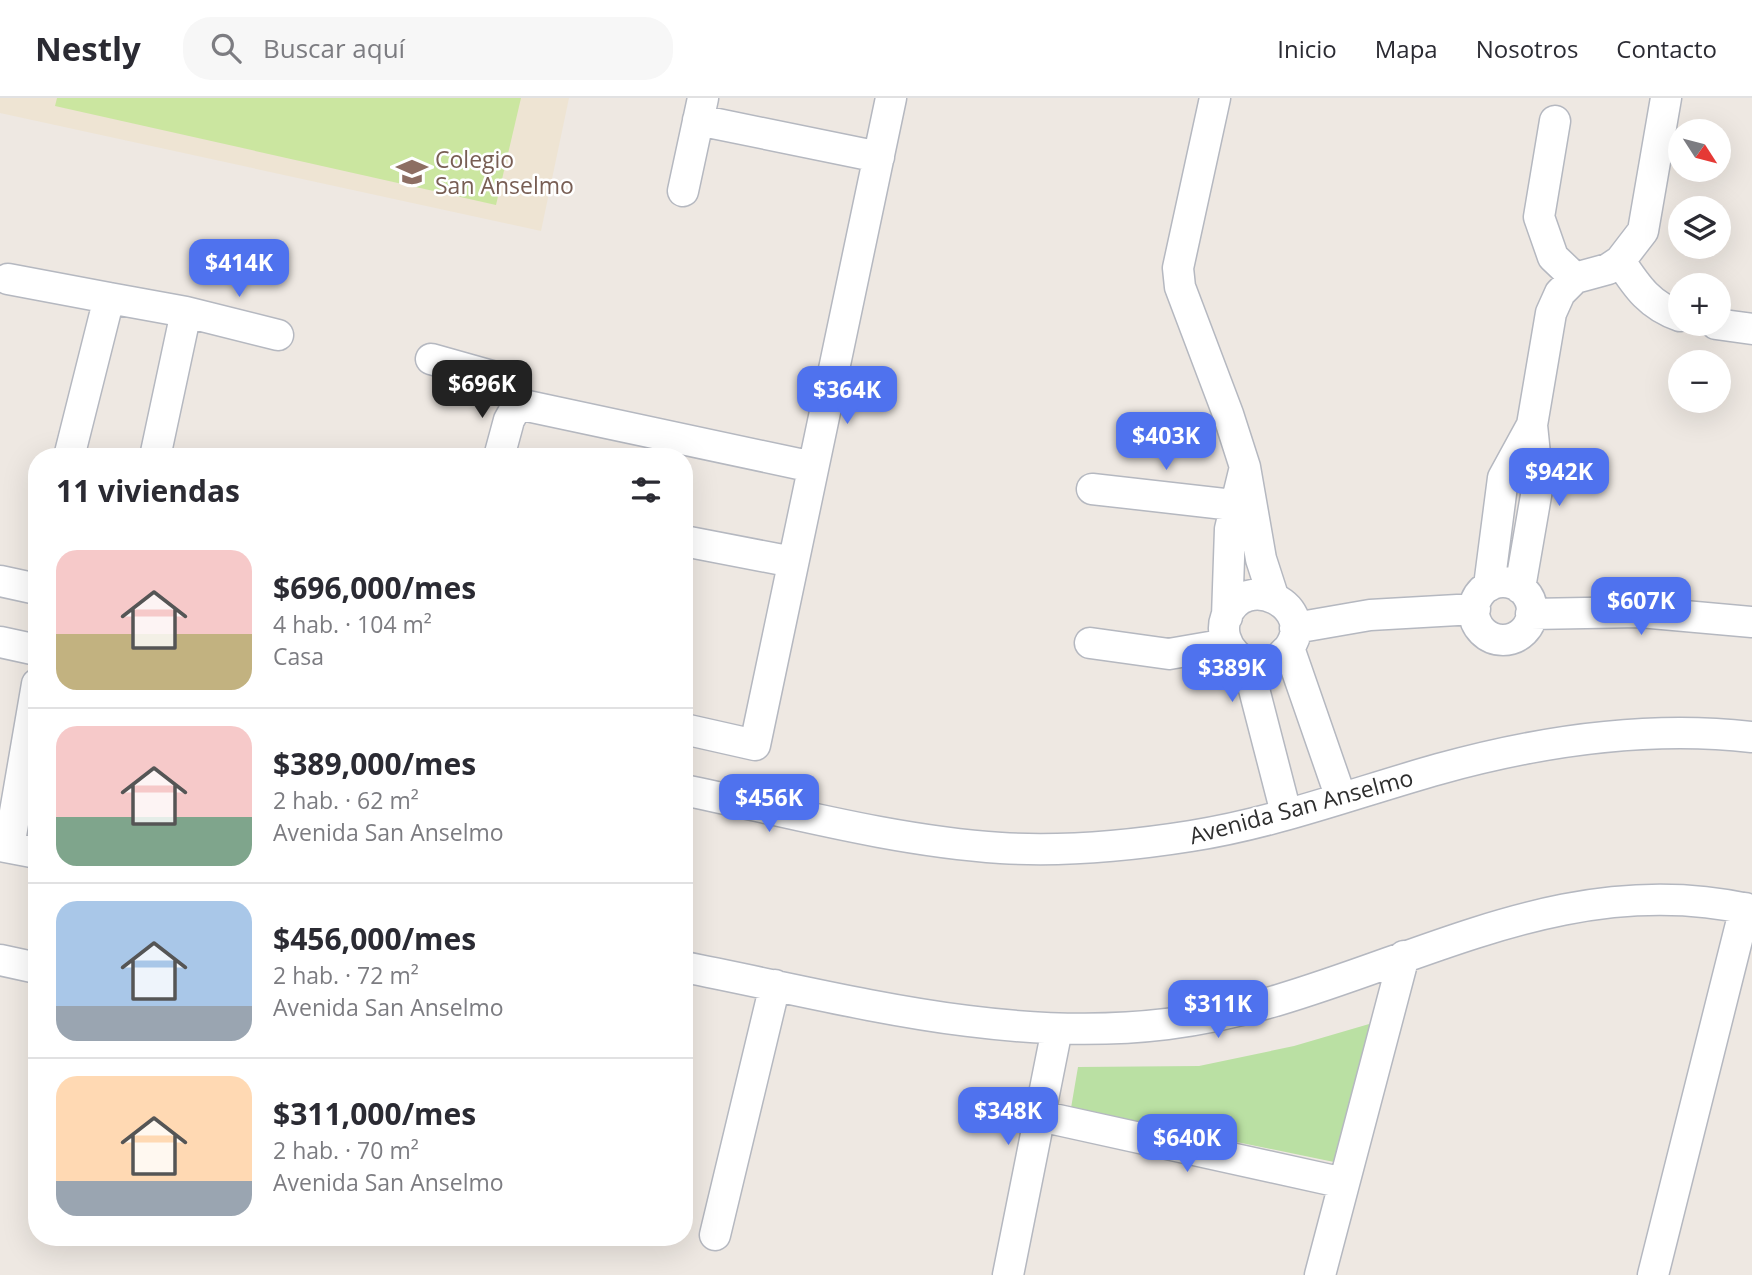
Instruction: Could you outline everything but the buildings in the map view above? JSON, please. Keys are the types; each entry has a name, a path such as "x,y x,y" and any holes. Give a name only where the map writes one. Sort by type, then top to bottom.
{"street":[{"path":"693,731 755,745 891,98"},
{"path":"1215,98 1180,257 1179,278 1185,304 1228,414 1245,467 1261,559 1273,596"},
{"path":"1520,587 1538,484 1532,425 1550,313 1560,292 1575,278 1608,269 1620,261 1643,231 1666,98"},
{"path":"683,191 701,109 879,157"},
{"path":"1555,121 1539,217 1553,257 1575,278"},
{"path":"1620,261 1640,292 1668,312"},
{"path":"8,279 187,312 278,335"},
{"path":"71,448 109,298"},
{"path":"157,448 187,312"},
{"path":"1731,326 1752,329"},
{"path":"431,359 495,377 506,384 519,404 813,467"},
{"path":"501,448 509,420 519,404"},
{"path":"1234,641 1261,665 1274,662 1292,638 1370,615 1482,597 1504,582 1520,587 1528,597 1531,614 1523,632 1516,637 1498,640 1482,631 1482,597 1503,478 1532,425"},
{"path":"1245,467 1233,505 1234,641 1286,813"},
{"path":"1092,489 1233,505"},
{"path":"693,543 793,562"},
{"path":"0,582 28,587"},
{"path":"1234,641 1245,596 1259,593 1273,596 1285,603 1292,615 1292,638 1341,798"},
{"path":"1531,614 1640,612 1752,622"},
{"path":"1090,643 1169,654 1234,641"},
{"path":"0,642 28,648"},
{"name":"Avenida San Anselmo","path":"693,792 910,838 1002,848 1096,848 1143,843 1244,825 1438,769 1539,745 1640,734 1752,737"},
{"path":"15,849 28,752"},
{"path":"693,969 873,1007 976,1023 1057,1029 1167,1024 1294,996 1517,918 1597,904 1656,901 1749,909 1653,1275"},
{"path":"1320,1275 1404,956"},
{"path":"0,960 28,966"},
{"path":"715,1235 775,985"},
{"path":"1008,1275 1057,1029"},
{"path":"1040,1116 1344,1183"}],"shaded area":[{"name":"Colegio San Anselmo","path":"0,98 569,98 541,231 0,113"}],"green space":[{"name":"Colegio San Anselmo","path":"57,98 521,98 496,205 55,106"},
{"path":"1376,1022 1334,1162 1071,1108 1078,1067 1199,1066 1294,1046"}],"place":[{"name":"Colegio San Anselmo","path":"412,172"}]}
